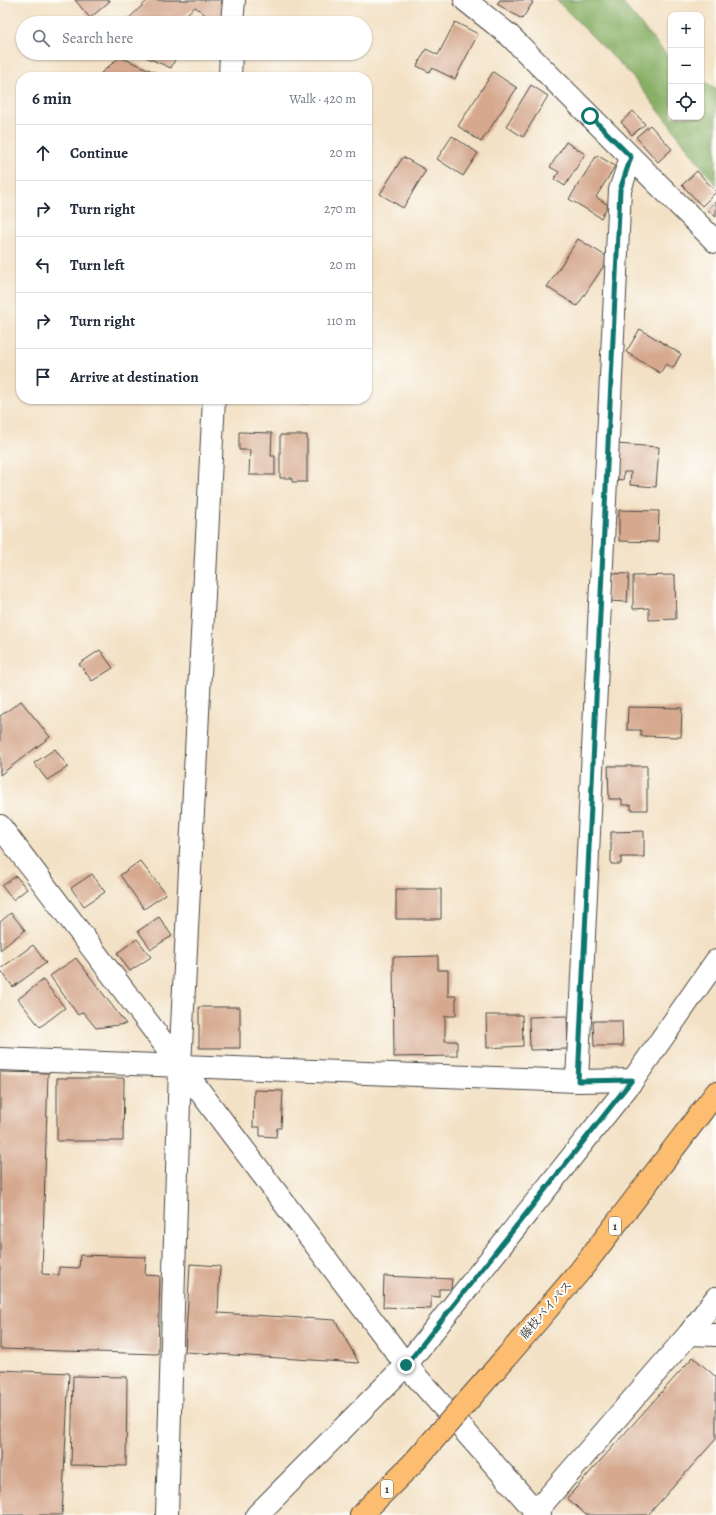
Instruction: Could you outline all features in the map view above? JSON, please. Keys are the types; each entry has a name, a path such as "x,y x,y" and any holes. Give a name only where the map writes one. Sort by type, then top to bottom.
{"highway":[{"name":"藤枝バイパス","path":"361,1515 414,1462 580,1271 716,1093"}],"street":[{"path":"233,16 234,0"},
{"path":"465,0 509,35 716,242"},
{"path":"230,72 231,60"},
{"path":"578,1081 620,190 631,157"},
{"path":"167,1515 180,1066 214,404"},
{"path":"0,826 406,1365 536,1514 689,1334 716,1298"},
{"path":"258,1515 406,1365 632,1080 713,973"},
{"path":"0,1059 578,1081 632,1080"},
{"path":"689,1334 716,1335"}],"green space":[{"path":"556,0 620,0 668,56 668,120 704,120 704,81 716,89 716,185 631,75"}],"building":[{"path":"75,0 110,1 92,16 88,16"},
{"path":"148,0 223,0 221,3 228,7 222,16 207,16 195,7 184,16 131,16"},
{"path":"500,0 529,0 533,2 522,19 497,4"},
{"path":"455,22 478,34 455,79 432,68 429,72 417,66 426,49 438,55"},
{"path":"116,60 127,60 155,72 102,72"},
{"path":"152,60 175,60 171,68"},
{"path":"493,72 517,88 481,142 458,126"},
{"path":"531,85 548,96 523,137 506,126"},
{"path":"633,111 645,124 632,135 621,122"},
{"path":"650,125 672,149 658,162 636,137"},
{"path":"452,136 478,153 463,176 437,159"},
{"path":"566,142 585,154 565,186 554,179 559,172 550,167"},
{"path":"597,155 615,166 596,197 608,205 601,218 569,199"},
{"path":"403,157 426,170 403,208 380,194"},
{"path":"697,171 716,192 702,206 682,185"},
{"path":"716,201 716,217 708,210"},
{"path":"578,239 609,258 577,306 547,287"},
{"path":"640,329 681,354 673,368 666,364 660,373 626,352"},
{"path":"239,432 272,433 271,456 275,456 275,475 249,475 250,450 239,450"},
{"path":"280,435 307,435 307,482 292,482 292,478 280,478"},
{"path":"616,444 659,447 656,487 630,485 631,472 624,472 623,480 614,479"},
{"path":"619,510 659,511 658,542 619,541"},
{"path":"609,573 629,574 627,602 607,601"},
{"path":"675,575 676,619 649,620 649,608 633,609 633,576"},
{"path":"100,650 113,668 92,681 79,664"},
{"path":"21,701 50,737 0,775 0,716"},
{"path":"628,707 682,708 681,737 641,736 641,730 627,730"},
{"path":"55,749 68,767 47,780 34,763"},
{"path":"608,766 647,766 647,810 631,810 631,805 622,805 622,799 609,799"},
{"path":"644,831 644,857 621,857 621,864 611,864 611,832"},
{"path":"140,861 166,894 144,909 120,875"},
{"path":"92,874 105,892 84,906 71,888"},
{"path":"16,876 27,889 13,900 2,886"},
{"path":"396,889 441,889 441,919 396,919"},
{"path":"11,913 25,930 0,950 0,922"},
{"path":"159,917 172,936 151,949 138,931"},
{"path":"137,939 151,957 130,971 117,953"},
{"path":"33,945 46,963 13,987 0,969"},
{"path":"438,956 438,970 448,970 448,996 456,996 456,1016 445,1016 445,1041 457,1041 457,1056 394,1057 393,957"},
{"path":"76,958 126,1024 96,1028 83,1012 78,1015 50,976"},
{"path":"43,980 65,1008 40,1027 18,999"},
{"path":"199,1007 240,1007 240,1048 199,1048"},
{"path":"486,1015 522,1015 523,1046 487,1048"},
{"path":"567,1016 568,1049 530,1050 529,1017"},
{"path":"593,1021 622,1021 623,1046 594,1046"},
{"path":"0,1072 48,1073 42,1274 59,1275 59,1267 79,1268 80,1255 146,1257 145,1275 160,1276 158,1354 0,1349"},
{"path":"57,1078 124,1078 123,1141 57,1141"},
{"path":"254,1090 283,1091 281,1128 277,1128 276,1137 260,1136 260,1127 253,1127"},
{"path":"190,1264 220,1266 218,1313 335,1320 359,1363 185,1352"},
{"path":"384,1276 452,1279 451,1289 439,1289 439,1297 431,1296 431,1309 383,1307"},
{"path":"693,1357 716,1377 716,1439 648,1515 586,1515 567,1498"},
{"path":"0,1370 69,1373 62,1515 0,1515"},
{"path":"73,1376 127,1377 126,1466 71,1465"}],"route":[{"path":"406,1365 632,1080 578,1081 620,190 631,157 590,116"}]}
